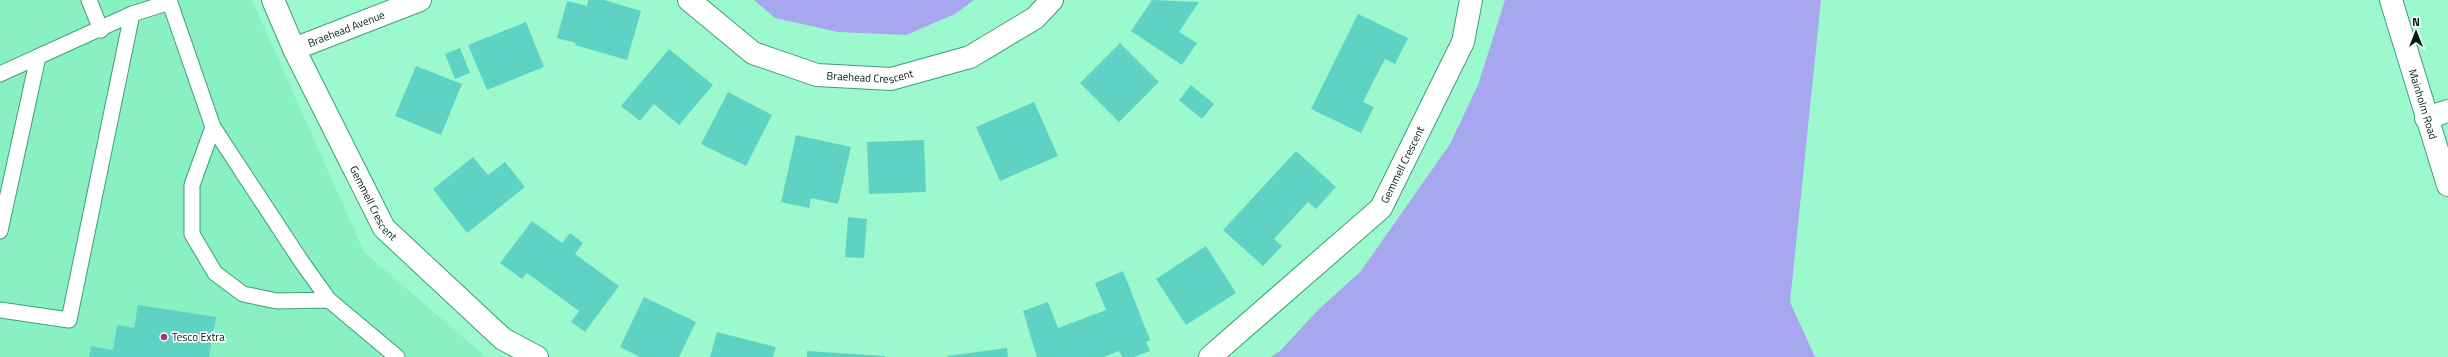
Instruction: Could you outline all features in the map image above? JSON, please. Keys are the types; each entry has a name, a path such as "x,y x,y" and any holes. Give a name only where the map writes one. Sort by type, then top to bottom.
{"street":[{"name":"Gemmell Crescent","path":"273,0 294,50 384,228 503,339 537,357"},
{"name":"Braehead Avenue","path":"294,50 420,0"},
{"name":"Braehead Crescent","path":"689,0 753,53 817,75 892,79 970,57 1035,18 1052,0"},
{"name":"Gemmell Crescent","path":"1210,357 1381,208 1463,42 1471,0"},
{"name":"Mainholm Road","path":"2391,0 2426,118 2448,185"},
{"path":"2426,118 2448,112"}],"lane":[{"path":"89,0 101,30"},
{"path":"0,74 101,30 132,14 169,1 213,127 301,261 329,300 397,357"},
{"path":"0,310 69,320 132,14"},
{"path":"0,231 38,57"},
{"path":"213,127 192,185 192,234 215,273 243,294 277,301 329,300"}],"shaded area":[{"path":"0,0 252,0 364,252 486,357 0,357"},
{"path":"754,0 974,0 955,14 906,35 838,32 775,18"},
{"path":"1505,0 1821,0 1790,302 1815,357 1271,357 1280,351 1317,311 1361,271 1450,144 1478,85"}],"building":[{"path":"588,0 604,0 641,11 627,60 575,45 576,43 557,38 567,1 587,6"},
{"path":"1152,0 1199,2 1179,32 1197,43 1182,65 1131,31"},
{"path":"1358,14 1408,38 1395,64 1385,59 1363,102 1374,107 1361,133 1311,109"},
{"path":"526,22 544,67 487,90 468,45"},
{"path":"1120,43 1159,82 1119,122 1080,83"},
{"path":"460,48 470,73 455,79 445,54"},
{"path":"669,49 713,85 679,125 654,104 640,121 621,106"},
{"path":"416,66 462,84 441,135 395,116"},
{"path":"1191,85 1214,104 1202,119 1179,100"},
{"path":"728,92 772,115 746,166 701,144"},
{"path":"1034,102 1058,156 1000,181 976,127"},
{"path":"796,135 851,147 838,204 811,198 809,208 781,202"},
{"path":"924,140 926,192 869,194 867,142"},
{"path":"1296,151 1336,187 1316,209 1308,202 1274,239 1282,246 1263,266 1223,230"},
{"path":"473,157 488,175 505,162 525,187 467,233 433,189"},
{"path":"848,217 867,219 864,258 845,257"},
{"path":"532,221 562,243 570,233 583,243 575,254 619,286 585,332 571,322 579,311 527,273 522,279 500,263"},
{"path":"1206,246 1236,293 1186,325 1156,279"},
{"path":"1123,271 1150,340 1146,342 1150,351 1134,357 1122,357 1119,351 1104,357 1037,357 1023,311 1048,302 1058,328 1106,310 1095,283"},
{"path":"644,297 696,322 679,357 640,357 620,347"},
{"name":"Tesco Extra","path":"138,305 216,317 209,357 89,357 91,346 113,350 117,325 134,328"},
{"path":"717,332 776,347 773,357 710,357"},
{"path":"1007,348 1008,357 947,356"},
{"path":"807,351 885,356 885,357 807,357"}],"place":[{"name":"Tesco Extra","path":"164,337"}]}
